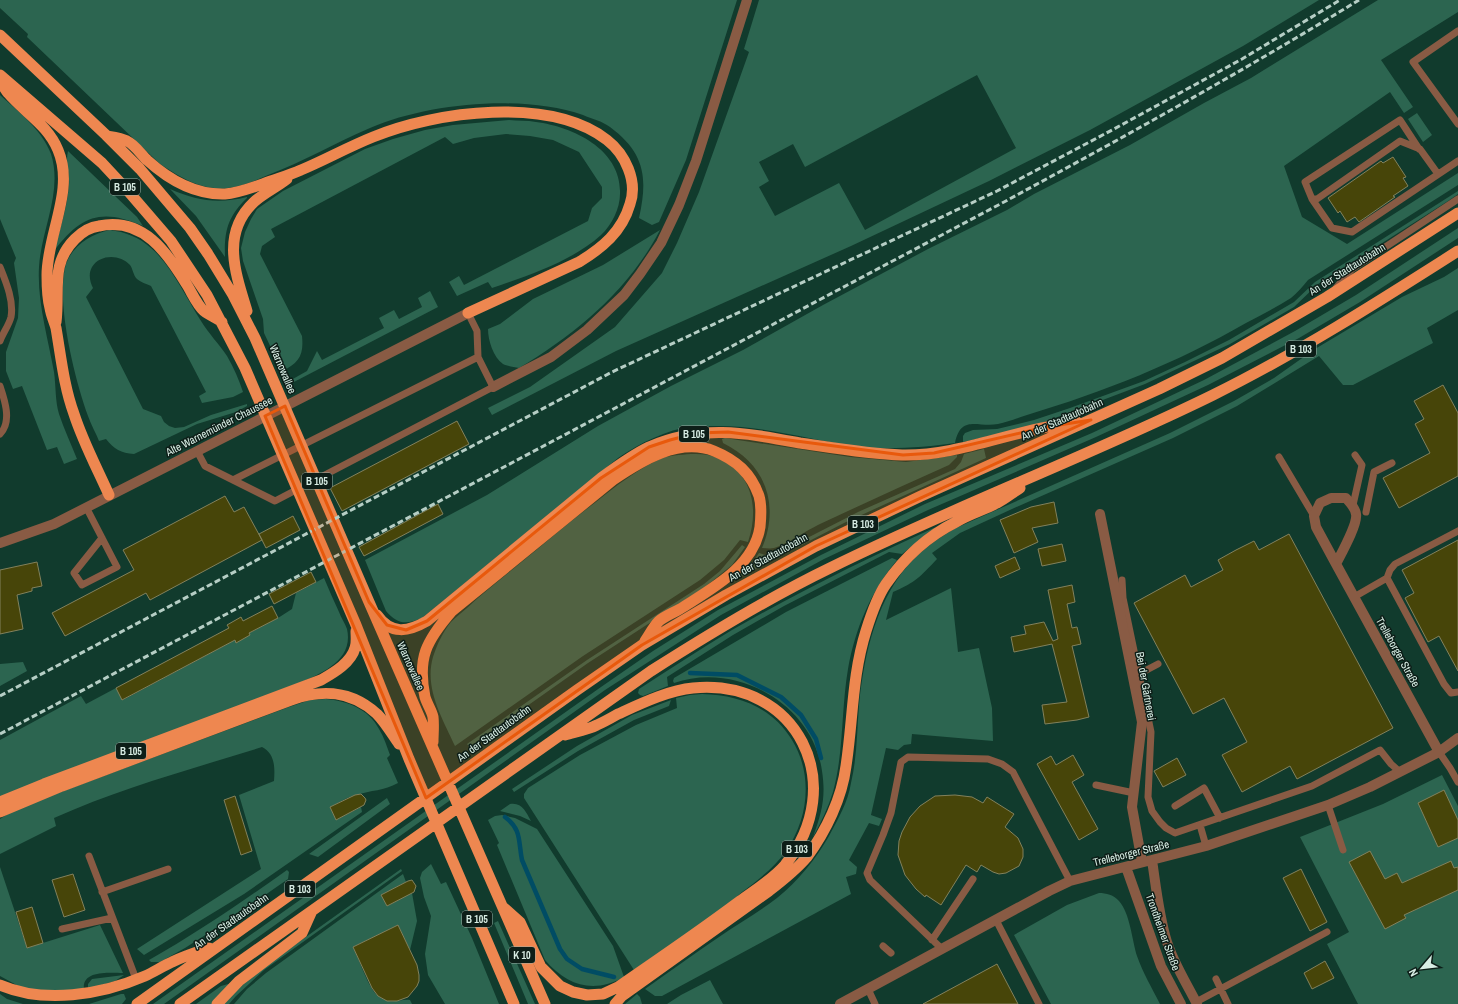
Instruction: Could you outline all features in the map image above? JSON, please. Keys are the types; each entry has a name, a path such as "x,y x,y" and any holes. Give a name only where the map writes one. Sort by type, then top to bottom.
{"highway":[{"name":"B 105","path":"0,36 106,135 140,169 190,228 219,271 255,338"},
{"name":"B 105","path":"0,75 102,163 137,201 171,241 190,268 222,322 245,368 356,625 410,760 502,978 507,1004"},
{"path":"0,81 8,94 44,127 52,138 62,161 63,192 50,247 47,273 49,307 55,326 64,375 74,414 91,457 109,495"},
{"path":"106,135 128,142 149,162 171,179 202,192 225,194 247,190 301,170 374,136 409,125 445,118 485,113 526,112 547,115 584,126 598,133 618,150 625,160 631,179 631,202 626,218 616,233 596,252 579,262 468,312"},
{"path":"255,338 239,286 232,249 235,230 242,216 255,202 301,170"},
{"name":"An der Stadtautobahn","path":"138,1004 642,645 726,595 816,546 922,496 1159,389 1222,358 1327,297 1458,213"},
{"path":"55,326 58,307 57,276 61,259 68,247 79,235 93,227 106,224 128,225 152,239 183,279 203,310 222,322"},
{"name":"B 103","path":"180,1004 651,671 725,624 828,568 1213,395 1304,347 1456,253"},
{"name":"Warnowallee","path":"255,338 544,1004"},
{"name":"B 105","path":"369,602 380,619 387,625 398,630 414,628 427,621 614,469 649,447 677,438 697,433 728,432 768,436 828,447 903,455 934,453 994,441 1046,427 1091,420"},
{"path":"433,747 433,717 426,699 422,682 422,664 426,649 434,631 452,611 613,480 632,467 655,455 676,449 710,449 735,461 744,469 752,480 760,501 761,516 759,532 753,547 742,563 729,577 705,594 659,622 642,645"},
{"path":"615,1004 622,996 769,891 787,877 806,857 825,827 839,796 846,767 855,674 862,644 872,613 885,585 904,560 932,537 955,522 998,503 1040,474"},
{"name":"B 105","path":"0,802 51,781 320,680 334,672 351,657 356,647 356,625"},
{"name":"B 103","path":"501,905 520,922 541,967 560,986 573,992 587,995 603,994 618,987 695,934 763,884 784,866 797,848 808,826 814,801 814,778 808,753 795,729 778,712 759,699 737,691 714,687 692,688 672,692 619,714 597,725 555,738"},
{"path":"0,812 62,786 291,700 316,693 334,693 349,697 378,714 410,760"},
{"path":"217,1004 239,981 302,933 311,912"},
{"path":"0,985 28,998 38,1000 50,1001 87,997 108,991 172,962 225,942"},
{"path":"502,978 514,1004"}],"street":[{"path":"493,388 551,357 587,330 624,295 661,243 679,205 696,161 747,0"},
{"name":"Alte Warnemünder Chaussee","path":"0,543 38,531 54,524 468,312"},
{"path":"1314,516 1320,503 1332,498 1346,498 1353,505 1357,515 1354,528 1336,564"},
{"name":"Bei der Gärtnerei","path":"1100,514 1142,722 1132,807 1147,861"},
{"name":"Trelleborger Straße","path":"1314,516 1316,527 1439,752"},
{"name":"Trelleborger Straße","path":"840,1004 1070,881 1206,846 1328,804 1370,787 1400,772 1439,752 1458,738"},
{"name":"Trondheimer Straße","path":"1147,861 1167,942 1173,957 1197,1003"},
{"name":"Trondheimer Straße","path":"1126,867 1161,966 1181,1004"}],"lane":[{"path":"1458,31 1413,62 1458,124"},
{"path":"1438,174 1400,120 1305,182 1312,199 1332,228 1352,232 1458,161"},
{"path":"1312,199 1317,199 1400,141 1420,149"},
{"path":"1327,297 1352,269 1458,199"},
{"path":"0,267 7,285 11,302 11,317 0,341"},
{"path":"197,452 204,466 275,501 493,388 478,357 477,331 468,312"},
{"path":"233,480 478,357"},
{"path":"0,386 7,413 4,430 0,434"},
{"path":"1353,505 1362,465 1355,455"},
{"path":"1279,457 1314,516"},
{"path":"1366,512 1374,472 1392,463"},
{"path":"86,507 117,567 82,586 74,573 102,538"},
{"path":"1458,531 1394,564 1390,570 1388,578 1444,684 1451,693 1458,692"},
{"path":"1354,597 1388,578"},
{"path":"1122,580 1123,598 1151,732 1148,797 1152,811 1166,828 1175,833 1312,786 1380,750 1391,764 1400,772"},
{"path":"1140,674 1158,664"},
{"path":"1439,752 1458,781"},
{"path":"942,949 870,880 867,873 891,813 901,762 908,757 988,760 1002,764 1008,768 1013,772 1070,881"},
{"path":"1096,785 1134,793"},
{"path":"1175,806 1204,788 1220,818"},
{"path":"1328,804 1343,850"},
{"path":"1200,825 1206,846"},
{"path":"89,856 136,979"},
{"path":"102,892 168,868"},
{"path":"932,940 972,879"},
{"path":"62,929 112,918"},
{"path":"996,920 1039,1004"},
{"path":"1197,1003 1220,988 1327,932"},
{"path":"883,946 891,953"},
{"path":"1216,979 1228,1004"},
{"path":"868,989 875,1004"}],"highlighted area":[{"path":"285,406 369,602 387,625 406,630 427,621 601,478 649,447 670,440 697,433 728,432 903,455 934,453 1046,427 1091,420 816,546 642,645 426,798 265,416"}],"green space":[{"path":"0,0 737,0 686,160 659,222 652,225 639,218 643,191 641,167 631,147 622,137 607,125 583,115 559,109 532,105 504,103 475,104 419,112 393,119 370,128 294,164 248,183 228,188 218,188 191,182 159,163 27,37 28,34 0,8"},
{"path":"759,0 1319,0 1243,46 1090,130 989,181 851,246 616,351 492,415 488,408 530,387 615,327 662,273 699,192 749,52 744,49","holes":["977,75 1016,148 865,230 839,183 775,216 759,187 769,181 759,162 793,144 805,167"]},
{"path":"1378,0 1458,0 1458,12 1381,60 1413,107 1404,113 1390,92 1284,166 1302,217 1347,244 1458,173 1458,185 1308,280 1291,298 1220,337 1166,364 1084,397 998,424 966,425 961,428 955,443 908,448 872,448 733,426 693,426 663,434 644,442 618,458 422,618 411,622 402,622 394,619 386,611 365,560 487,495 598,426 671,386 743,350 928,249 1007,210 1034,194 1130,145 1251,78"},
{"path":"0,95 36,129 42,137 51,154 54,168 53,197 43,239 39,267 39,280 41,307 54,372 56,399 59,414 77,459 64,464 57,447 47,450 22,386 13,389 6,371 6,352 18,318 19,298 14,263 16,258 0,219"},
{"path":"1417,113 1432,135 1423,142 1408,119"},
{"path":"509,120 533,121 565,129 580,135 593,143 604,153 613,165 619,178 620,194 617,210 605,231 577,253 549,267 492,288 488,282 457,296 449,282 459,276 464,285 588,221 592,208 602,198 602,187 579,152 553,140 506,134 474,138 453,144 445,137 271,229 275,237 262,246 260,254 302,336 302,348 299,358 293,365 282,371 264,333 263,319 243,261 241,248 245,232 257,209 283,191 365,149 393,139 425,130 453,125"},
{"path":"68,151 137,217 143,226 129,220 116,217 93,218 74,229 54,251 67,202 69,181 67,160"},
{"path":"170,189 199,199 217,201 247,197 235,211 228,224 225,239 225,257 196,216"},
{"path":"1458,191 1458,194 1448,201 1318,284 1294,307 1230,344 1145,384 1033,426 963,442 963,436 965,433 973,430 997,429 1034,420 1144,381 1229,340 1294,302 1315,282"},
{"path":"1458,228 1458,238 1360,302 1299,338 1208,385 1096,437 928,510 824,559 721,615 605,690 164,1004 153,1004 601,687 653,651 718,610 821,555 925,504 1092,433 1204,380 1295,331 1356,295"},
{"path":"110,230 121,232 142,241 165,263 204,326 227,356 243,392 233,397 202,403 199,396 206,392 151,286 137,279 132,268 126,261 116,257 105,258 100,260 92,267 90,278 93,288 86,297 143,409 161,416 164,422 175,428 184,427 211,415 247,404 247,406 236,412 197,424 134,454 125,453 118,450 106,439 99,441 89,419 72,362 65,319 63,280 69,257 84,241 96,234"},
{"path":"660,230 633,272 617,291 599,309 561,341 519,368 503,364 499,361 490,343 488,329 500,324 533,299 603,265"},
{"path":"1458,268 1458,310 1427,328 1433,343 1353,385 1343,385 1319,356 1237,406 1173,438 960,533 932,553 937,559 926,570 913,582 893,592 886,620 951,588 958,652 979,648 992,708 993,741 912,734 911,744 904,745 898,750 886,748 871,815 882,819 879,826 869,823 849,860 857,867 856,874 846,877 851,894 662,996 655,996 645,989 777,898 799,877 824,845 842,810 850,790 856,754 861,686 869,646 875,626 891,589 915,558 945,534 956,528 1170,433 1234,401 1274,378 1315,349 1402,297 1444,277"},
{"path":"430,291 438,307 292,383 291,380 307,371 317,351 322,360 384,328 379,318 394,310 399,319 422,307 418,298"},
{"path":"725,438 850,457 906,462 957,455 957,457 949,465 820,524 784,544 772,548 762,548 770,516 769,501 765,487 759,474 750,462 738,452 723,443 722,439"},
{"path":"984,449 986,458 844,523 736,579 750,566 759,553 769,556 774,555 858,512 955,469 961,462 964,454"},
{"path":"691,454 709,455 726,462 736,470 744,480 750,491 753,516 752,529 748,542 740,540 724,560 700,580 583,656 455,746 436,703 431,680 433,657 438,643 451,622 566,525 626,479 662,458"},
{"path":"936,527 902,554 889,552 784,606 733,635 667,677 668,686 643,696 638,693 639,689 720,637 782,602 832,576"},
{"path":"742,545 745,547 732,565 705,587 588,663 469,747 467,744 587,660 704,584 720,571"},
{"path":"892,558 897,560 879,584 865,611 855,639 846,684 837,777 829,804 813,837 819,820 823,797 824,789 822,771 816,747 804,726 788,708 768,694 746,684 722,678 698,678 674,683 673,681 674,678 786,612"},
{"path":"324,578 347,629 348,640 346,649 341,657 326,670 299,683 0,797 0,740 81,696 86,704 116,688 123,700 235,640 237,642 250,635 249,633 292,609 296,593"},
{"path":"23,662 27,671 0,686 0,664"},
{"path":"702,694 729,697 753,705 775,719 784,729 799,753 803,767 806,796 804,810 800,825 794,838 782,857 771,868 707,921 634,970 524,798 524,794 528,788 580,755 636,725 677,708 676,698"},
{"path":"326,699 357,707 375,722 381,732 390,755 387,758 398,783 388,788 353,796 330,807 336,820 361,807 362,812 244,894 144,955 137,949 261,869 239,795 274,781 272,757 270,753 262,747 105,797 79,807 54,818 56,826 0,854 0,819 15,809 289,707 310,700"},
{"path":"671,700 669,706 634,720 578,751 514,792 512,789 577,746 632,715"},
{"path":"1442,775 1458,806 1458,1004 1358,1004 1327,944 1349,932 1300,837 1383,804"},
{"path":"387,798 390,804 318,857 309,854"},
{"path":"510,804 521,806 531,821 520,816 500,811"},
{"path":"502,815 515,818 537,829 613,946 624,977 602,985 582,985 562,976 545,960 497,845 499,843 488,820 495,816"},
{"path":"431,864 441,884 446,882 472,938 499,1004 445,1004 428,975 425,954 431,916 424,897 420,878 422,872"},
{"path":"0,867 27,948 100,925 123,973 104,973 91,976 84,984 84,990 61,994 22,988 0,976"},
{"path":"401,869 402,871 264,970 229,1004 223,1004 254,974"},
{"path":"287,870 289,872 288,879 235,916 160,962 151,962 149,960 219,917"},
{"path":"403,874 406,882 381,895 387,906 412,893 417,921 410,950 398,925 353,947 367,979 377,995 389,1001 410,1000 412,1004 234,1004 247,989 266,973"},
{"path":"1099,893 1112,896 1123,906 1128,919 1139,962 1160,1004 1051,1004 1014,935 1067,905"},
{"path":"498,921 535,1004 528,1004 494,923"},
{"path":"124,975 115,981 88,989 88,984 92,979"},
{"path":"710,980 723,1004 667,1004 681,995"},
{"path":"239,981 217,1004 196,1004 221,986"},
{"path":"0,994 7,999 23,1004 0,1004"},
{"path":"124,994 126,999 122,1004 89,1004"},
{"path":"637,994 640,997 642,1004 625,1004"}],"building":[{"path":"1393,157 1406,177 1403,178 1408,186 1359,222 1355,217 1347,222 1340,211 1338,213 1328,198 1381,161 1383,163"},
{"path":"1443,385 1458,413 1458,476 1399,508 1383,478 1430,453 1415,424 1424,419 1414,401"},
{"path":"457,421 469,444 342,511 330,488"},
{"path":"225,496 234,512 244,507 262,540 150,600 146,593 65,636 52,613 134,570 123,550"},
{"path":"1054,502 1058,523 1032,528 1038,542 1014,553 1000,520 1031,507"},
{"path":"438,504 443,514 364,556 359,547"},
{"path":"293,516 300,530 266,548 259,534"},
{"path":"1289,534 1393,728 1297,779 1290,766 1242,792 1222,755 1247,742 1224,698 1193,714 1134,603 1185,575 1191,587 1223,570 1218,560 1236,550 1254,541 1259,550"},
{"path":"1458,540 1458,671 1439,636 1428,642 1405,598 1414,593 1402,570"},
{"path":"1062,544 1066,561 1042,566 1038,549"},
{"path":"1015,557 1020,569 1000,578 995,566"},
{"path":"37,562 42,586 32,588 32,591 17,595 23,629 0,634 0,570"},
{"path":"311,572 316,582 274,604 269,594"},
{"path":"1072,585 1075,602 1067,604 1072,628 1077,627 1081,644 1072,646 1089,717 1045,724 1042,705 1067,702 1052,644 1014,652 1011,637 1026,634 1024,626 1044,622 1053,641 1058,639 1048,590"},
{"path":"272,606 278,618 249,633 250,635 236,643 235,640 122,700 116,688 229,628 227,625 241,617 243,621"},
{"path":"1073,755 1084,775 1072,782 1098,829 1079,840 1037,764 1051,756 1056,765"},
{"path":"1177,758 1186,775 1163,787 1154,771"},
{"path":"1444,790 1458,820 1458,838 1438,847 1418,803"},
{"path":"361,794 366,800 364,805 336,820 330,807 355,795"},
{"path":"955,795 972,797 983,803 987,797 1014,814 1005,827 1018,838 1023,849 1023,857 1019,866 1006,873 999,874 981,865 977,872 966,865 941,905 926,895 925,897 916,889 905,875 898,855 899,841 910,817 920,806 935,796"},
{"path":"235,796 252,851 241,855 224,800"},
{"path":"1370,851 1385,879 1397,873 1402,883 1451,861 1454,868 1458,867 1458,890 1404,915 1406,918 1385,929 1349,862"},
{"path":"1301,869 1327,922 1310,931 1283,878"},
{"path":"73,874 85,910 64,917 52,880"},
{"path":"412,880 416,886 414,892 387,906 381,895"},
{"path":"32,907 43,943 27,948 16,912"},
{"path":"398,925 417,965 419,981 408,997 397,1001 387,1001 378,996 372,988 353,947"},
{"path":"1325,961 1334,978 1312,989 1304,973"},
{"path":"997,964 1018,1004 923,1004 947,991"}],"waterway":[{"path":"690,673 737,675 781,697 801,715 816,739 821,758"},
{"path":"505,817 517,831 522,860 560,949 567,959 582,969 614,977"}],"railway":[{"path":"0,696 612,372 997,191 1242,59 1340,0"},
{"path":"0,734 1004,202 1183,103 1359,0"}]}
